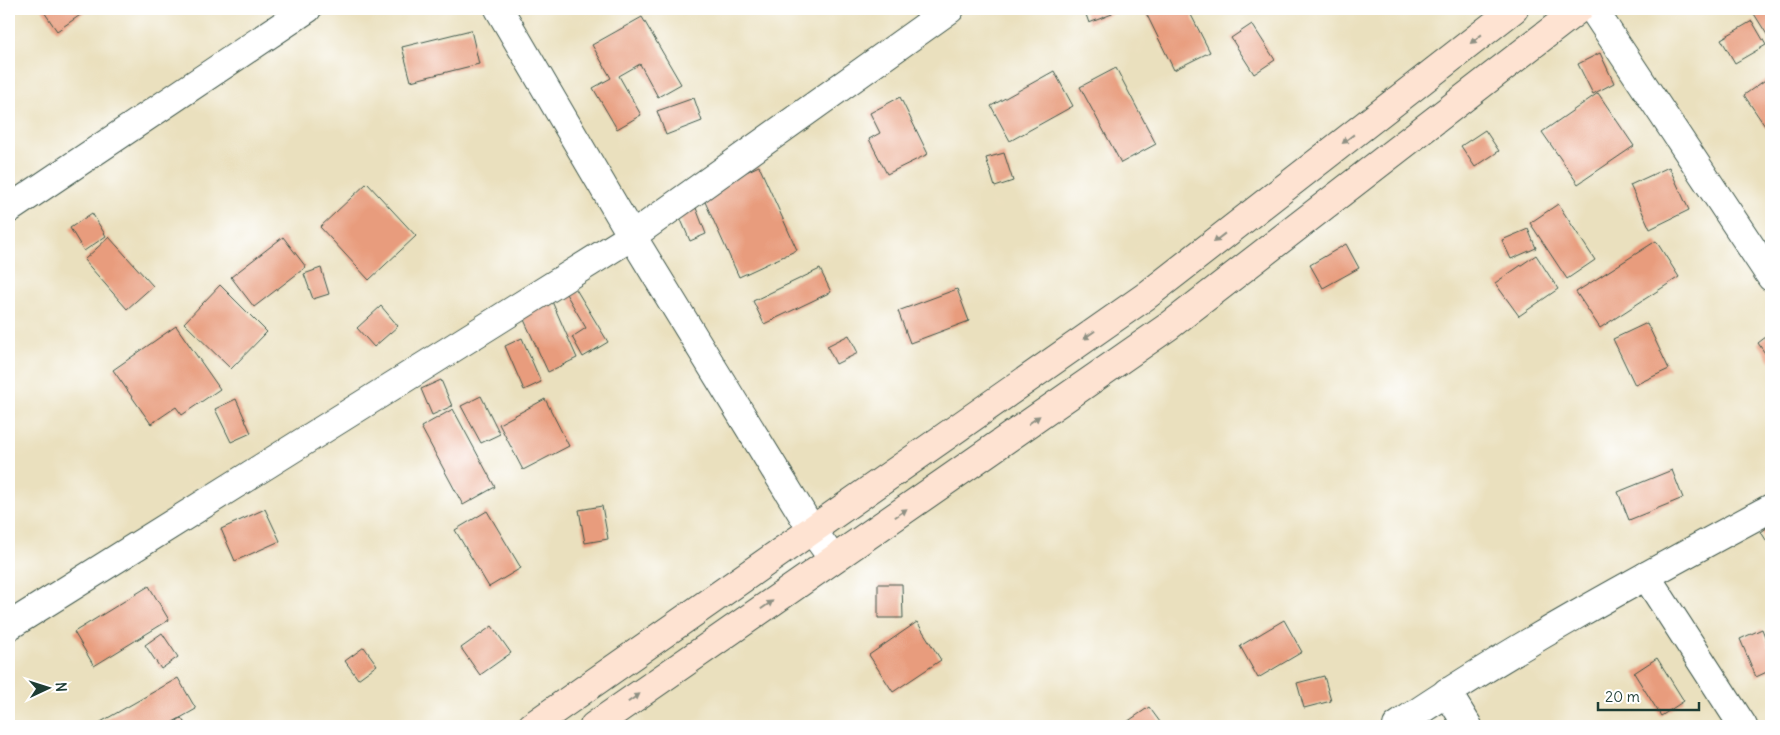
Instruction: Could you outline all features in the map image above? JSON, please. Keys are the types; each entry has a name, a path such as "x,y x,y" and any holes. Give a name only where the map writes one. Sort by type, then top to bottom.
{"main road":[{"path":"532,726 1146,296 1514,9"},
{"path":"594,726 1169,326 1579,9"}],"street":[{"path":"9,209 307,9"},
{"path":"499,9 632,236 812,530 833,560"},
{"path":"9,626 632,236 950,9"},
{"path":"1594,9 1771,277"},
{"path":"1398,726 1447,692 1646,576 1771,508"},
{"path":"1646,576 1744,726"},
{"path":"1447,692 1468,726"}],"building":[{"path":"42,9 89,9 57,31"},
{"path":"1084,9 1110,9 1112,14 1089,23"},
{"path":"1144,9 1188,9 1210,52 1174,70"},
{"path":"1751,9 1771,9 1771,41"},
{"path":"642,17 681,84 658,97 640,64 619,76 641,115 617,129 593,88 611,78 592,45"},
{"path":"1752,21 1766,45 1735,63 1721,39"},
{"path":"1252,24 1275,60 1254,74 1231,38"},
{"path":"471,30 479,64 411,81 402,47"},
{"path":"1600,53 1614,83 1593,94 1578,64"},
{"path":"1116,68 1156,144 1121,163 1080,87"},
{"path":"1054,71 1073,106 1010,141 991,106"},
{"path":"1771,76 1771,135 1744,95"},
{"path":"1598,93 1634,146 1578,184 1542,132"},
{"path":"900,97 928,154 887,174 869,139 880,133 870,113"},
{"path":"694,98 702,121 666,135 657,111"},
{"path":"1485,130 1499,151 1475,167 1461,146"},
{"path":"1004,153 1013,181 995,187 986,158"},
{"path":"759,166 797,250 739,277 701,193"},
{"path":"1669,167 1689,210 1650,229 1630,185"},
{"path":"367,183 416,236 369,280 320,227"},
{"path":"1558,204 1595,260 1567,279 1530,223"},
{"path":"696,208 706,234 690,241 679,215"},
{"path":"92,213 106,236 84,251 70,228"},
{"path":"1528,229 1536,248 1511,259 1502,240"},
{"path":"109,237 153,286 127,309 84,260"},
{"path":"283,237 306,267 254,307 231,277"},
{"path":"1656,241 1679,277 1600,328 1576,292"},
{"path":"1346,244 1359,268 1323,288 1310,265"},
{"path":"1536,255 1558,289 1519,316 1495,283"},
{"path":"321,268 329,294 313,299 304,274"},
{"path":"820,269 831,292 764,324 753,301"},
{"path":"571,281 608,342 583,357 572,337 586,328 562,287"},
{"path":"220,285 267,332 231,369 184,323"},
{"path":"957,289 969,321 910,343 898,311"},
{"path":"550,297 577,358 548,372 520,311"},
{"path":"381,306 398,326 374,347 357,328"},
{"path":"1647,323 1669,369 1635,385 1613,339"},
{"path":"176,326 220,389 182,415 176,407 151,424 113,370"},
{"path":"1771,333 1771,362 1758,343"},
{"path":"849,335 858,353 836,364 827,346"},
{"path":"522,338 541,382 524,390 505,346"},
{"path":"441,380 452,406 432,415 421,389"},
{"path":"481,396 500,434 481,443 461,406"},
{"path":"236,399 251,433 231,442 215,409"},
{"path":"545,399 569,446 523,470 499,424"},
{"path":"453,409 495,487 463,505 421,427"},
{"path":"1672,470 1683,498 1629,520 1618,492"},
{"path":"602,506 608,539 585,543 579,510"},
{"path":"265,509 280,541 235,561 221,529"},
{"path":"487,511 521,568 489,587 455,530"},
{"path":"1771,525 1771,548 1761,532"},
{"path":"878,584 902,584 903,618 878,618"},
{"path":"149,586 169,620 94,666 74,632"},
{"path":"1284,620 1302,652 1258,678 1240,646"},
{"path":"917,622 941,660 893,692 869,655"},
{"path":"492,626 511,653 480,675 461,648"},
{"path":"1762,629 1771,652 1771,670 1756,677 1740,639"},
{"path":"162,633 178,657 161,669 145,645"},
{"path":"364,647 377,665 358,679 345,661"},
{"path":"1657,658 1684,701 1661,716 1634,673"},
{"path":"1324,676 1331,701 1304,708 1297,683"},
{"path":"178,678 196,709 166,726 100,726 99,723"},
{"path":"1149,707 1163,726 1121,726"},
{"path":"181,718 187,726 170,726"}]}
